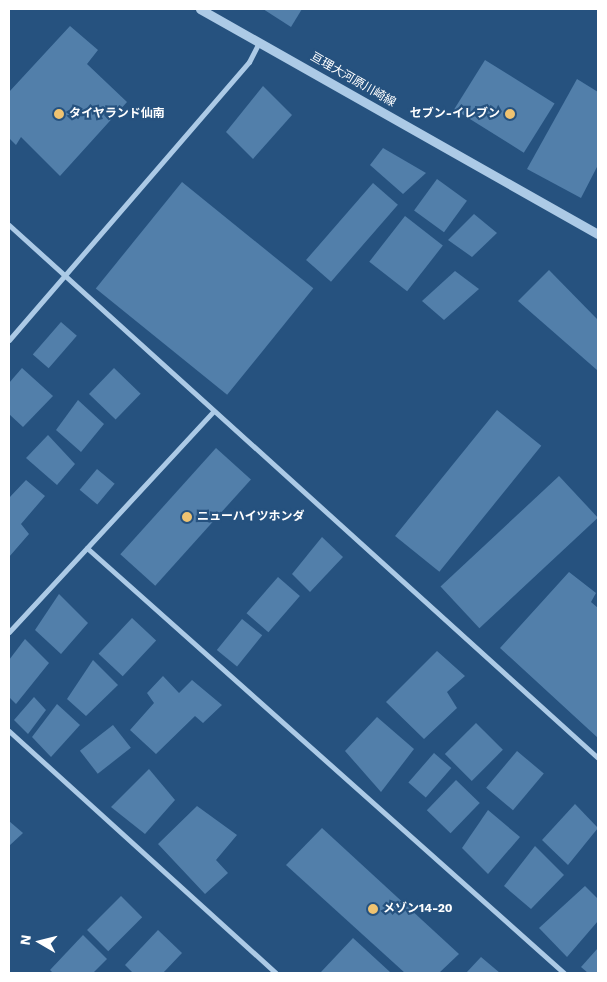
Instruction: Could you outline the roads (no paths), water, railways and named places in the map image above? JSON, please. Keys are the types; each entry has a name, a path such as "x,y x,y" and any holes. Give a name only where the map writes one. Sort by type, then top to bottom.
{"street":[{"name":"亘理大河原川崎線","path":"200,9 598,234"},
{"path":"9,340 249,62 259,41"},
{"path":"9,225 598,758"},
{"path":"9,632 214,411"},
{"path":"87,548 564,973"},
{"path":"9,731 276,973"}],"place":[{"name":"タイヤランド仙南","path":"59,114"},
{"name":"セブン-イレブン","path":"510,114"},
{"name":"ニューハイツホンダ","path":"187,517"},
{"name":"メゾン14-20","path":"373,909"}]}
